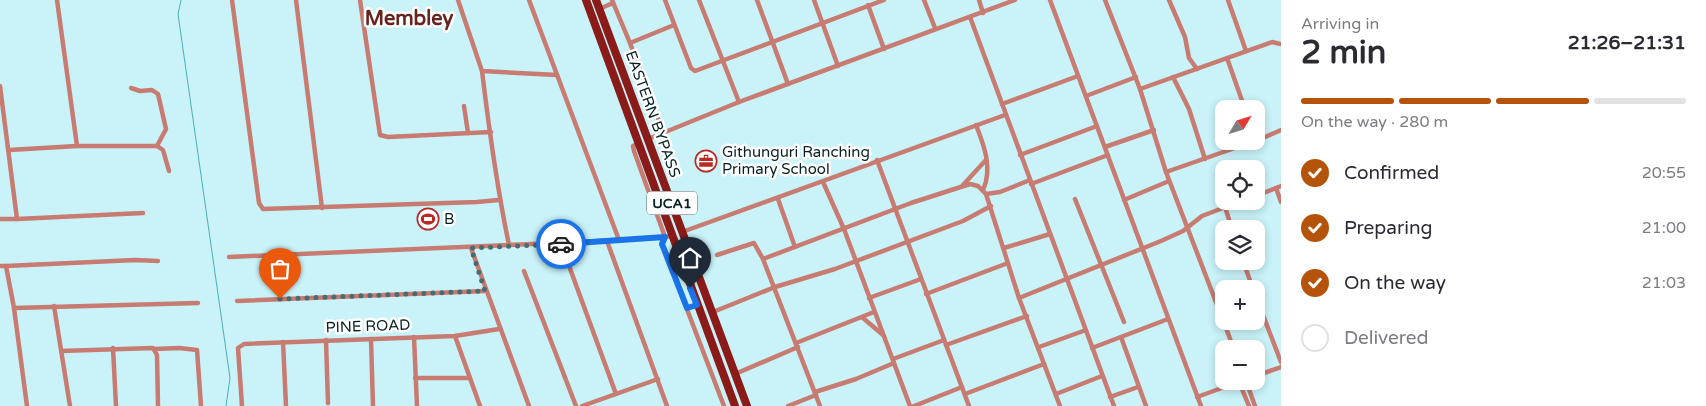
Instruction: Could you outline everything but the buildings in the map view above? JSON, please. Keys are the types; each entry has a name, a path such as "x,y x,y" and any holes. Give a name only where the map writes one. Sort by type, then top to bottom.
{"main road":[{"name":"EASTERN BYPASS","path":"586,0 639,143 660,204 668,237 697,305 735,406"},
{"name":"EASTERN BYPASS","path":"596,0 747,406"},
{"path":"660,204 671,200"}],"street":[{"path":"58,0 77,146"},
{"path":"232,0 260,208 268,210 500,200"},
{"path":"296,0 322,208"},
{"path":"360,0 380,135 490,132"},
{"path":"458,0 482,71 500,200 509,246"},
{"path":"529,0 619,240"},
{"path":"665,0 694,71 822,24 871,3 884,0"},
{"path":"699,0 739,102"},
{"path":"757,0 788,84"},
{"path":"814,0 838,66"},
{"path":"924,0 935,28"},
{"path":"979,0 983,13"},
{"path":"648,139 739,102 1015,0"},
{"path":"1050,0 1201,406"},
{"path":"1104,0 1136,77 1169,181 1215,300"},
{"path":"1169,0 1186,37 1189,58 1197,69"},
{"path":"1228,0 1246,51"},
{"path":"600,9 612,2 630,43 663,132"},
{"path":"871,3 884,48"},
{"path":"970,17 1114,406"},
{"path":"630,43 674,25"},
{"path":"1140,89 1272,42 1281,44"},
{"path":"1227,58 1242,100"},
{"path":"482,71 557,75"},
{"path":"1002,104 1078,76"},
{"path":"1086,96 1136,77"},
{"path":"1172,77 1189,109 1204,160"},
{"path":"0,86 17,219"},
{"path":"131,88 152,90 158,94 166,129 157,146"},
{"path":"464,106 468,133"},
{"path":"682,232 778,199 877,160 1005,115"},
{"path":"976,125 985,146 987,179 983,190"},
{"path":"1020,155 1097,126"},
{"path":"1105,147 1154,130"},
{"path":"1265,136 1281,130"},
{"path":"639,143 633,146 634,151 668,237"},
{"path":"9,150 77,146 157,146 163,150 169,171"},
{"path":"1166,172 1230,150"},
{"path":"986,194 1000,192 1108,155"},
{"path":"877,160 906,242 969,406"},
{"path":"963,185 986,160"},
{"path":"1124,200 1169,181"},
{"path":"823,182 844,229 910,406"},
{"path":"763,259 963,185 974,185 983,190 991,206 1019,298 1060,406"},
{"path":"1265,192 1279,187 1281,202"},
{"path":"778,199 795,247"},
{"path":"1075,199 1124,322"},
{"path":"712,312 775,287 855,261 963,221 991,206"},
{"path":"1019,298 1102,266 1188,227 1202,216 1217,210"},
{"path":"0,219 143,213"},
{"path":"1004,248 1050,234"},
{"path":"230,257 561,244 668,237"},
{"path":"668,237 662,244 724,406"},
{"path":"607,241 667,406"},
{"path":"717,255 754,243 775,287 820,406"},
{"path":"561,244 616,394"},
{"path":"471,248 485,291 529,406"},
{"path":"0,266 135,260 158,261"},
{"path":"926,294 1008,263"},
{"path":"6,266 14,308 26,406"},
{"path":"524,272 576,406"},
{"path":"869,298 921,280"},
{"path":"237,301 485,291"},
{"path":"14,308 198,303"},
{"path":"687,308 697,305"},
{"path":"54,306 70,406"},
{"path":"735,374 874,312"},
{"path":"788,406 856,379 893,361 1026,316"},
{"path":"863,318 883,335"},
{"path":"1092,348 1168,319"},
{"path":"1265,320 1281,362"},
{"name":"PINE ROAD","path":"242,406 238,348 244,344 455,336 500,330"},
{"path":"1039,347 1086,330"},
{"path":"455,336 480,406"},
{"path":"414,337 417,406"},
{"path":"1121,337 1146,406"},
{"path":"371,338 373,406"},
{"path":"326,340 328,403"},
{"path":"283,342 286,406"},
{"path":"61,351 148,346 155,349 179,348 197,350 201,406"},
{"path":"114,348 116,406"},
{"path":"155,349 158,406"},
{"path":"965,394 1044,364"},
{"path":"1265,373 1281,367"},
{"path":"1056,394 1102,376"},
{"path":"416,378 470,378"},
{"path":"582,406 658,379"},
{"path":"914,406 962,387"},
{"path":"1110,397 1138,387"},
{"path":"1197,397 1217,390"},
{"path":"1243,390 1249,406"},
{"path":"1249,390 1255,406"}],"waterway":[{"path":"181,0 178,14 230,378 226,406"}],"way so far":[{"path":"280,299 485,291 471,248 503,245 561,244"}],"place":[{"name":"Githunguri Ranching Primary School","path":"706,161"},
{"name":"B","path":"428,219"}],"district":[{"name":"Membley","path":"409,18"}],"route":[{"path":"561,244 665,237 662,244 687,308 697,305 690,288"}]}
